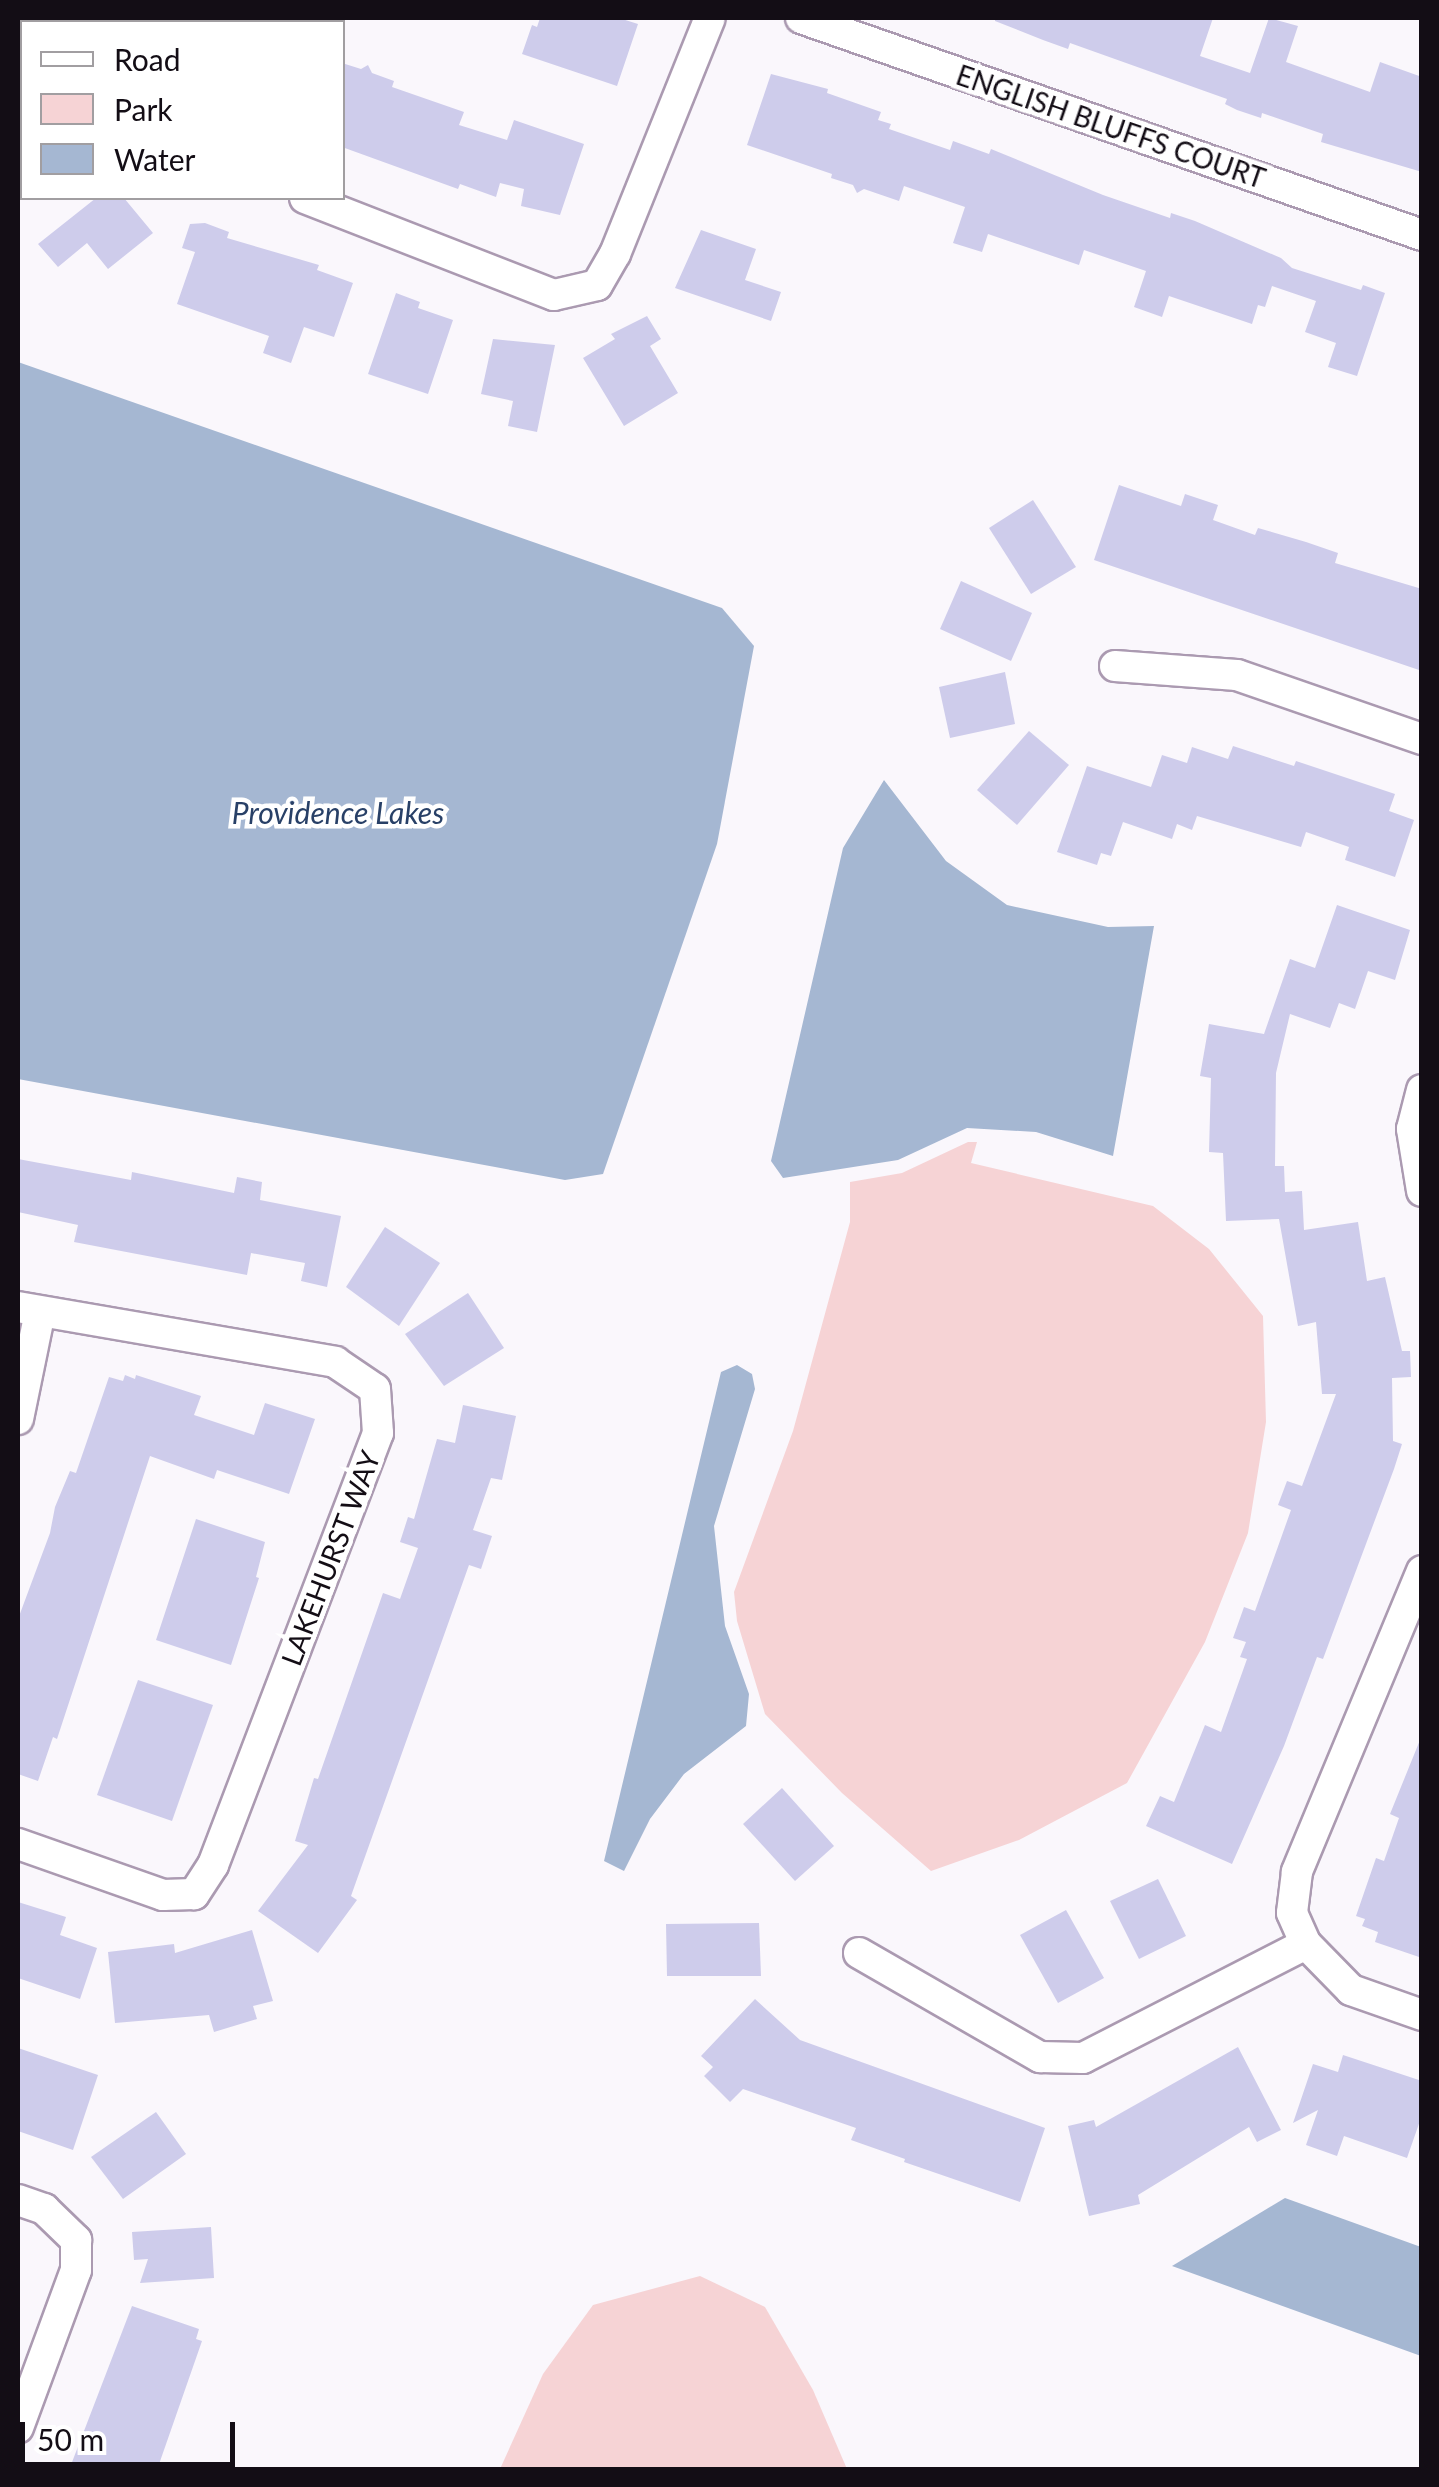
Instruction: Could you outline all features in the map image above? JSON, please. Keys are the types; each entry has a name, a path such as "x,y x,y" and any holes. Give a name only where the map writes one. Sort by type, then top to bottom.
{"street":[{"path":"310,200 554,295 597,285 615,254 710,18"},
{"name":"ENGLISH BLUFFS COURT","path":"801,18 1422,235"},
{"path":"1115,666 1237,674 1422,738"},
{"path":"1422,1090 1412,1128 1422,1191"},
{"path":"18,1420 29,1309"},
{"name":"LAKEHURST WAY","path":"18,1844 164,1894 194,1894 213,1865 378,1434 375,1389 334,1362 29,1309"},
{"path":"1422,1571 1297,1872 1292,1913 1306,1944 1352,1990 1422,2015"},
{"path":"859,1953 1040,2057 1083,2058 1306,1944"},
{"path":"18,2200 44,2209 76,2240 76,2270 18,2428"}],"green space":[{"path":"968,1142 977,1142 971,1163 1153,1206 1209,1249 1263,1316 1266,1422 1248,1533 1205,1642 1127,1783 1019,1840 931,1871 842,1793 765,1714 737,1621 734,1592 793,1431 850,1222 850,1182 902,1173"},
{"path":"700,2276 765,2307 813,2390 847,2469 500,2469 543,2374 593,2305"}],"water":[{"name":"Providence Lakes","path":"18,362 722,608 754,646 717,844 603,1174 565,1180 18,1079"},
{"path":"884,780 946,861 1007,905 1108,927 1154,926 1113,1156 1036,1132 967,1128 898,1160 783,1178 771,1161 843,848"},
{"path":"737,1365 752,1374 755,1389 714,1526 725,1626 749,1694 746,1726 684,1774 650,1819 624,1871 604,1861 721,1372"},
{"path":"1285,2198 1421,2247 1421,2356 1172,2266"}],"building":[{"path":"540,18 619,18 638,24 617,86 522,54 532,25 537,27"},
{"path":"995,18 1213,18 1200,56 1250,73 1269,18 1298,26 1286,62 1370,92 1380,62 1422,77 1422,172 1321,142 1323,134 1262,113 1261,118 1237,110 1225,104 1227,99 1070,43 1068,49"},
{"path":"345,64 361,69 368,65 372,73 394,81 392,87 464,112 459,125 507,140 514,120 584,144 560,215 521,206 524,189 500,183 496,197 460,184 458,189 345,148"},
{"path":"771,74 828,89 827,93 881,112 878,120 891,124 889,129 950,150 953,141 989,154 991,149 1103,195 1170,218 1171,213 1195,221 1281,258 1292,268 1361,290 1363,285 1385,293 1357,376 1328,367 1336,343 1305,332 1316,301 1272,286 1265,307 1258,305 1252,324 1169,296 1162,317 1134,307 1146,271 1084,250 1079,265 988,234 982,252 953,243 965,207 904,186 899,201 864,189 857,193 853,185 831,178 832,174 747,145"},
{"path":"93,200 126,200 153,233 108,269 87,243 58,267 38,244"},
{"path":"205,223 229,232 227,238 319,265 317,270 353,283 334,337 304,327 291,363 263,353 269,336 177,304 195,252 182,248 190,224"},
{"path":"701,230 756,249 745,280 781,292 771,321 675,288"},
{"path":"396,293 420,302 418,308 453,320 428,394 368,374"},
{"path":"647,316 661,339 650,346 678,393 624,426 583,358 615,339 611,334"},
{"path":"493,339 555,345 537,432 508,426 513,401 481,394"},
{"path":"1119,485 1181,506 1185,494 1218,505 1213,520 1255,535 1258,528 1306,542 1338,553 1335,563 1422,589 1422,671 1094,560"},
{"path":"1033,500 1076,567 1031,594 989,528"},
{"path":"961,581 1032,613 1011,661 940,629"},
{"path":"1005,672 1015,724 950,738 939,687"},
{"path":"1029,731 1069,765 1017,825 977,790"},
{"path":"1233,746 1294,766 1296,761 1395,794 1389,811 1414,820 1395,877 1345,860 1349,847 1306,832 1301,847 1197,816 1192,830 1177,824 1172,839 1123,822 1111,856 1101,853 1097,865 1057,852 1087,766 1151,787 1162,755 1187,763 1192,747 1228,759"},
{"path":"1337,905 1410,930 1395,980 1368,971 1355,1009 1339,1003 1330,1028 1290,1014 1276,1073 1275,1166 1284,1166 1285,1192 1302,1191 1304,1230 1358,1222 1367,1281 1385,1277 1402,1351 1410,1351 1411,1377 1392,1378 1393,1441 1402,1444 1394,1469 1323,1659 1317,1657 1284,1746 1232,1864 1146,1826 1160,1796 1174,1802 1205,1725 1221,1732 1247,1659 1240,1657 1246,1642 1233,1638 1244,1607 1255,1611 1291,1510 1278,1505 1287,1481 1302,1486 1336,1394 1322,1394 1316,1322 1298,1326 1279,1219 1226,1221 1223,1153 1209,1152 1211,1078 1200,1076 1209,1024 1264,1034 1290,959 1315,968"},
{"path":"18,1159 131,1180 132,1172 234,1193 237,1177 262,1182 260,1200 341,1216 327,1287 301,1281 305,1263 251,1253 247,1275 74,1242 78,1225 18,1212"},
{"path":"385,1227 440,1263 399,1326 346,1287"},
{"path":"468,1293 504,1348 444,1386 405,1334"},
{"path":"125,1375 201,1396 194,1415 254,1435 265,1403 315,1419 289,1494 217,1470 214,1479 150,1456 57,1739 53,1737 38,1781 18,1774 18,1619 50,1533 55,1507 70,1471 76,1473 109,1377 123,1381"},
{"path":"463,1405 516,1416 502,1480 491,1478 473,1530 492,1536 481,1569 469,1565 351,1896 357,1900 318,1953 258,1911 308,1845 295,1841 314,1778 318,1779 383,1593 400,1599 418,1548 400,1542 408,1517 414,1519 437,1439 455,1443"},
{"path":"196,1519 265,1542 256,1577 259,1578 231,1665 156,1640"},
{"path":"138,1680 213,1705 172,1821 97,1795"},
{"path":"1420,1740 1422,1958 1375,1942 1378,1932 1362,1926 1365,1919 1356,1916 1376,1858 1384,1861 1399,1818 1390,1814"},
{"path":"782,1788 834,1846 795,1881 743,1824"},
{"path":"1158,1879 1186,1936 1139,1959 1110,1901"},
{"path":"18,1902 66,1917 60,1935 97,1948 80,1999 18,1978"},
{"path":"1066,1910 1104,1978 1058,2003 1020,1935"},
{"path":"759,1923 761,1976 667,1976 666,1924"},
{"path":"252,1930 273,2001 253,2006 257,2019 214,2032 209,2015 115,2023 108,1952 174,1944 175,1953"},
{"path":"755,1999 800,2040 1045,2128 1020,2202 904,2162 905,2159 851,2140 856,2128 743,2089 730,2102 704,2076 713,2067 701,2056"},
{"path":"1238,2047 1281,2130 1257,2142 1249,2127 1138,2195 1140,2204 1089,2216 1068,2126 1094,2120 1096,2127"},
{"path":"18,2048 98,2075 73,2150 18,2131"},
{"path":"1343,2055 1422,2081 1422,2115 1407,2158 1344,2136 1337,2156 1306,2145 1318,2110 1293,2123 1313,2064 1338,2072"},
{"path":"156,2112 186,2154 123,2199 91,2157"},
{"path":"211,2227 214,2278 140,2283 148,2259 134,2260 132,2232"},
{"path":"132,2306 199,2329 196,2339 202,2341 157,2470 69,2470"}]}
